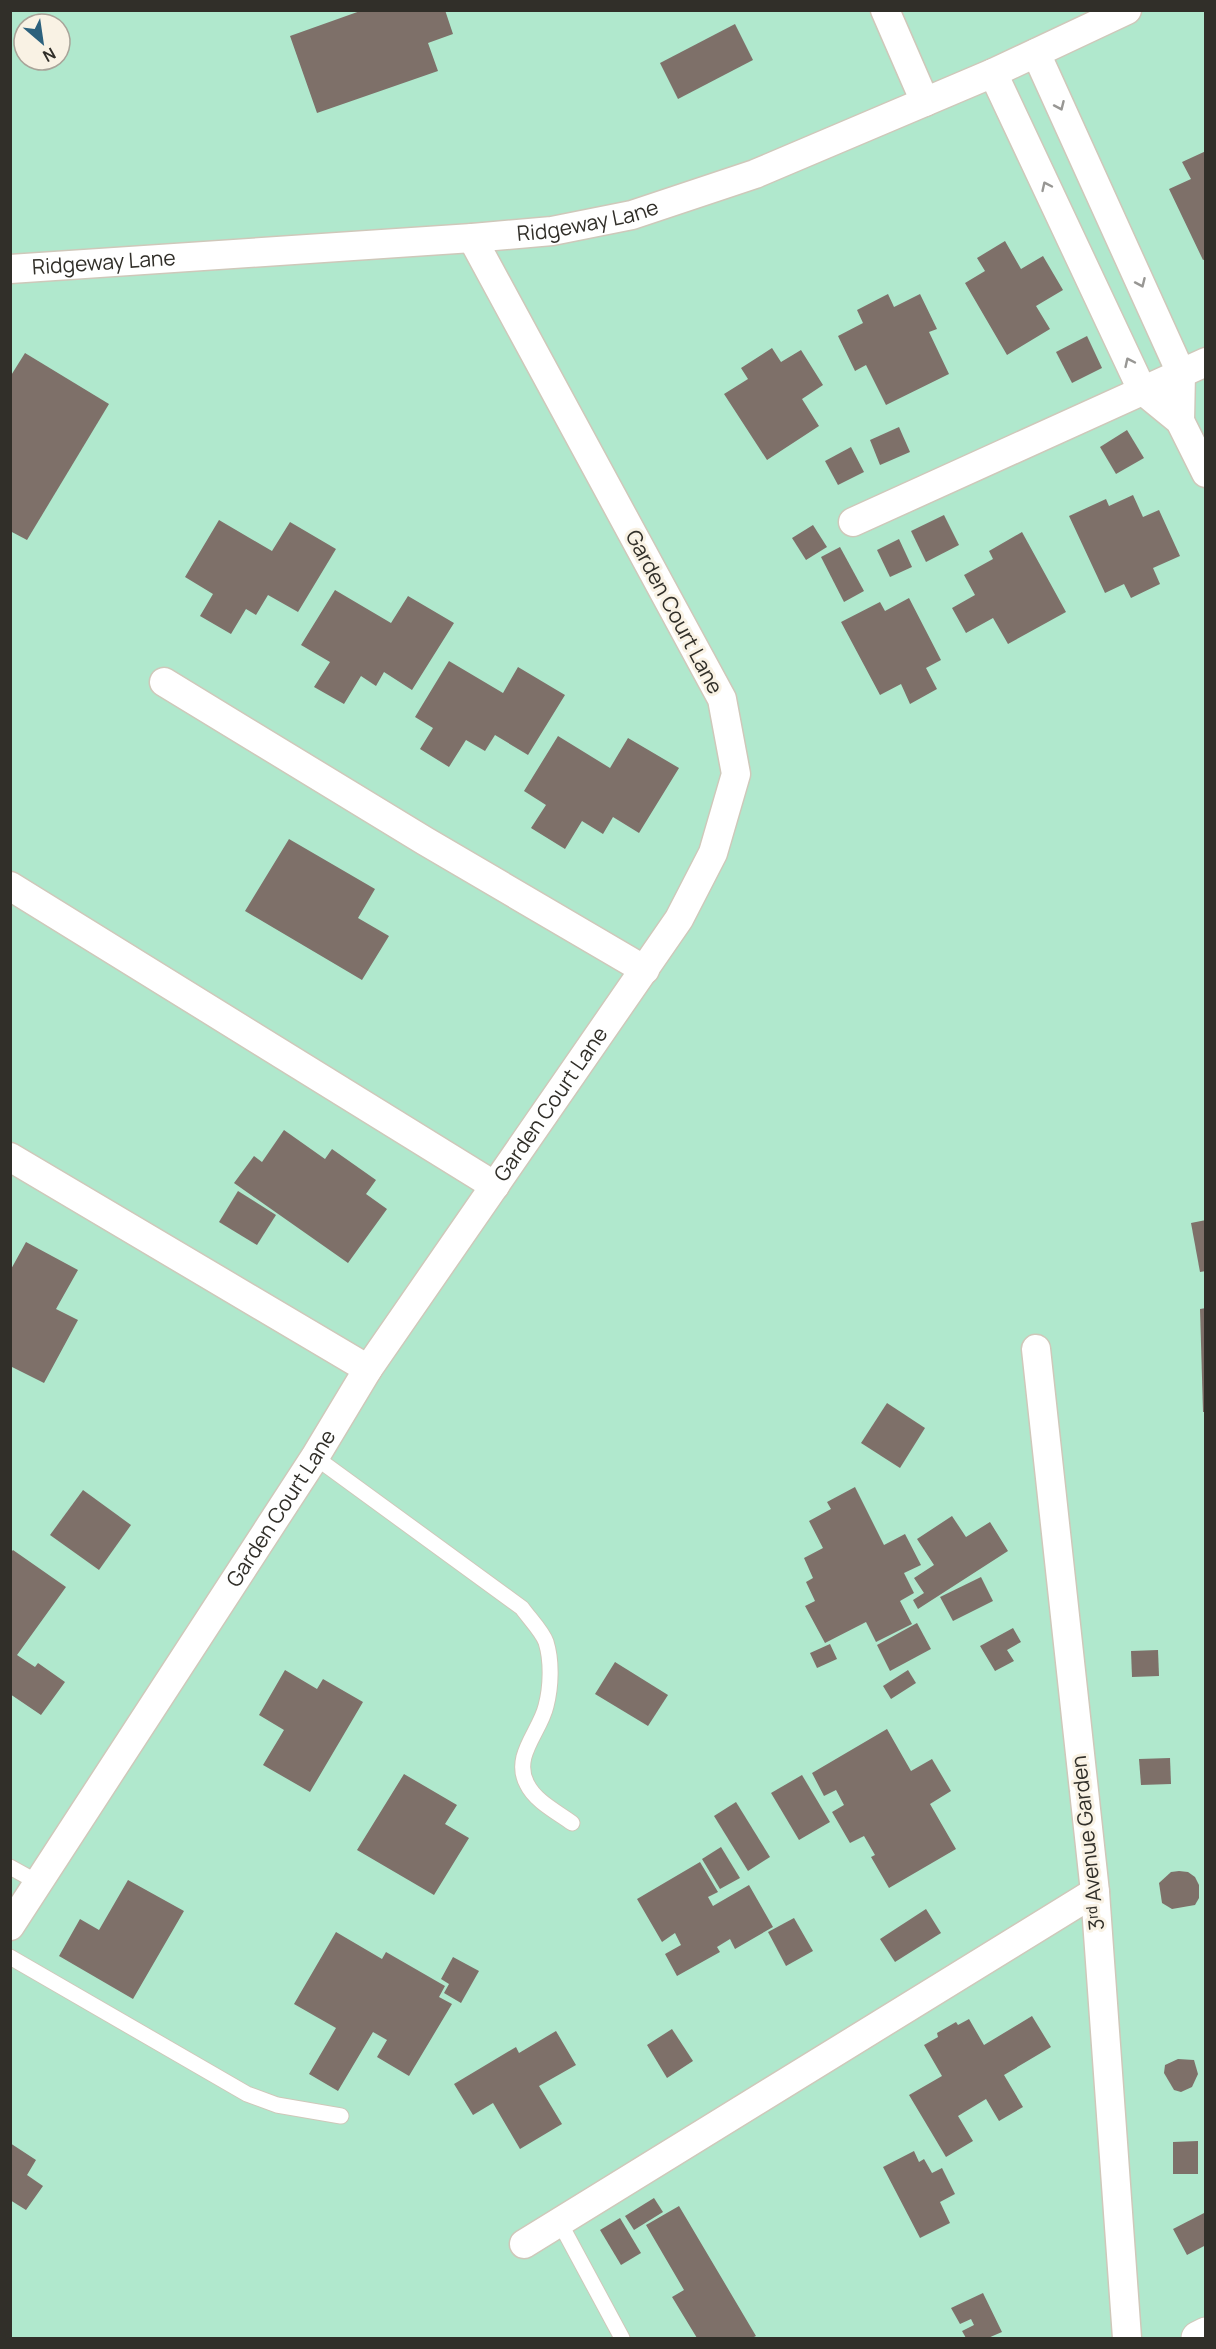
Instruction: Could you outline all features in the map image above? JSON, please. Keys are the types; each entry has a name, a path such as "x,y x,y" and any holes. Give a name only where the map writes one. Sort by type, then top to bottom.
{"street":[{"path":"885,10 925,102"},
{"name":"Ridgeway Lane","path":"10,269 472,238 552,231 632,215 755,174 993,73 1127,10"},
{"path":"1036,52 1193,367 1180,421"},
{"path":"993,73 1142,390 1180,421 1206,474"},
{"name":"Garden Court Lane","path":"10,1926 315,1457 368,1369 680,919 713,853 736,774 722,699 472,238"},
{"path":"853,522 1193,367"},
{"path":"164,682 425,841 645,970"},
{"path":"10,886 495,1186"},
{"path":"10,1157 368,1369"},
{"name":"3ʳᵈ Avenue Garden","path":"1036,1349 1095,1892 1127,2338"},
{"path":"524,2244 1095,1892"},
{"path":"1198,2338 1206,2334"}],"lane":[{"path":"315,1457 522,1608 546,1641 550,1675 546,1708 527,1747 522,1768 526,1784 537,1798 572,1823"},
{"path":"10,1867 39,1883"},
{"path":"10,1957 247,2094 277,2105 341,2116"},
{"path":"560,2223 622,2338"}],"green space":[{"path":"11,11 1205,11 1205,2338 11,2338"}],"building":[{"path":"363,10 445,10 453,34 428,43 438,71 317,113 290,36"},
{"path":"735,24 753,60 678,99 660,63"},
{"path":"1206,151 1206,259 1203,260 1169,189 1191,179 1182,162"},
{"path":"1005,241 1021,269 1043,256 1063,290 1036,306 1050,329 1007,355 965,283 985,271 977,258"},
{"path":"888,294 894,307 920,294 937,329 929,332 949,374 886,405 866,365 855,371 838,336 863,323 857,310"},
{"path":"1087,336 1102,368 1072,383 1056,352"},
{"path":"772,348 781,362 801,350 823,385 802,399 819,426 767,460 724,394 748,379 741,368"},
{"path":"25,353 109,404 27,540 10,531 10,377"},
{"path":"899,427 910,452 880,465 870,440"},
{"path":"1127,430 1144,458 1116,474 1100,447"},
{"path":"851,447 864,472 838,485 825,461"},
{"path":"1133,495 1143,517 1159,510 1180,556 1153,568 1160,584 1131,598 1124,584 1105,593 1069,516 1106,499 1109,506"},
{"path":"944,515 959,545 926,562 911,531"},
{"path":"219,520 272,551 290,522 336,549 298,612 268,595 256,615 246,609 231,634 200,616 213,594 185,577"},
{"path":"813,525 827,547 806,560 792,538"},
{"path":"1022,532 1066,612 1008,644 993,618 966,633 952,608 975,595 964,575 993,559 989,551"},
{"path":"899,539 912,567 890,577 877,550"},
{"path":"840,547 864,591 844,602 821,557"},
{"path":"335,590 391,623 408,596 454,623 412,690 384,672 376,686 361,676 344,704 314,687 330,662 301,645"},
{"path":"909,598 941,660 926,668 937,689 910,704 901,684 880,695 841,622 880,602 885,611"},
{"path":"449,661 503,693 518,667 565,695 528,755 495,735 485,751 466,740 449,767 420,749 433,728 415,717"},
{"path":"558,736 610,768 628,738 679,768 639,833 613,817 603,834 582,821 565,849 531,828 546,805 524,791"},
{"path":"289,839 375,889 358,918 389,936 362,980 245,911"},
{"path":"284,1130 325,1159 332,1149 376,1180 366,1194 387,1209 348,1263 234,1183 254,1156 262,1162"},
{"path":"238,1191 276,1215 257,1245 219,1222"},
{"path":"1206,1220 1206,1271 1200,1272 1191,1223"},
{"path":"26,1242 78,1270 56,1309 78,1320 44,1383 10,1366 10,1271"},
{"path":"1206,1308 1206,1412 1203,1412 1200,1309"},
{"path":"887,1403 925,1428 900,1468 861,1443"},
{"path":"855,1487 884,1545 905,1534 921,1565 904,1573 914,1593 900,1601 912,1624 876,1642 866,1622 825,1643 805,1606 815,1601 806,1582 813,1578 804,1558 823,1548 809,1521 831,1509 827,1502"},
{"path":"83,1490 131,1525 99,1570 50,1535"},
{"path":"952,1516 966,1537 990,1522 1008,1551 918,1609 913,1600 924,1593 914,1578 934,1565 917,1539"},
{"path":"13,1550 66,1587 17,1655 35,1667 38,1663 65,1682 41,1715 10,1694 10,1553"},
{"path":"981,1577 993,1601 953,1621 940,1597"},
{"path":"917,1623 931,1649 890,1671 877,1645"},
{"path":"1013,1628 1021,1642 1007,1650 1014,1661 995,1671 980,1646"},
{"path":"830,1644 837,1659 817,1668 810,1653"},
{"path":"1158,1650 1159,1676 1132,1677 1131,1651"},
{"path":"615,1662 668,1695 648,1726 595,1694"},
{"path":"285,1670 317,1689 323,1679 363,1702 310,1792 263,1765 284,1730 259,1715"},
{"path":"908,1670 916,1683 891,1699 883,1686"},
{"path":"887,1729 911,1771 932,1759 951,1791 930,1804 956,1849 889,1888 871,1857 875,1855 864,1836 850,1843 832,1812 844,1805 836,1790 824,1796 812,1773"},
{"path":"1170,1758 1171,1784 1141,1785 1139,1759"},
{"path":"404,1774 457,1805 445,1824 469,1838 434,1895 357,1850"},
{"path":"802,1775 830,1822 799,1840 771,1793"},
{"path":"736,1802 770,1857 748,1871 714,1816"},
{"path":"721,1847 740,1878 720,1889 702,1859"},
{"path":"700,1862 718,1892 708,1897 713,1906 749,1885 773,1927 735,1949 730,1939 717,1947 720,1952 677,1976 665,1954 681,1945 675,1933 662,1942 637,1899"},
{"path":"1171,1872 1188,1872 1195,1877 1199,1885 1199,1898 1195,1905 1172,1909 1162,1903 1159,1883"},
{"path":"128,1880 184,1911 133,1999 59,1956 80,1919 99,1930"},
{"path":"926,1909 941,1933 895,1962 880,1939"},
{"path":"794,1918 813,1951 786,1966 768,1932"},
{"path":"336,1932 382,1959 386,1952 445,1986 439,1997 452,2004 409,2076 377,2057 387,2040 373,2032 338,2091 309,2074 336,2028 294,2004"},
{"path":"453,1957 479,1971 461,2003 444,1993 449,1984 441,1979"},
{"path":"1032,2016 1051,2047 1004,2075 1023,2107 999,2121 986,2099 958,2116 973,2141 946,2157 909,2095 942,2076 924,2045 938,2037 937,2033 956,2022 958,2025 969,2019 984,2045"},
{"path":"672,2029 693,2061 667,2078 647,2045"},
{"path":"556,2031 576,2065 539,2086 562,2124 520,2149 493,2103 473,2115 454,2084 516,2047 519,2053"},
{"path":"1178,2059 1194,2060 1198,2074 1192,2087 1181,2092 1174,2090 1164,2073 1165,2065"},
{"path":"1198,2141 1198,2174 1173,2174 1173,2142"},
{"path":"10,2143 36,2160 27,2175 43,2186 26,2210 10,2200"},
{"path":"914,2151 919,2162 924,2159 932,2173 942,2168 955,2194 940,2202 950,2223 920,2238 883,2167"},
{"path":"654,2198 663,2212 634,2230 625,2216"},
{"path":"679,2206 756,2336 752,2338 697,2338 672,2297 684,2290 646,2225"},
{"path":"1206,2212 1206,2245 1187,2255 1173,2229"},
{"path":"620,2218 641,2253 621,2265 600,2230"},
{"path":"983,2293 1002,2332 988,2338 966,2338 962,2331 974,2325 971,2319 960,2324 951,2308"}]}
